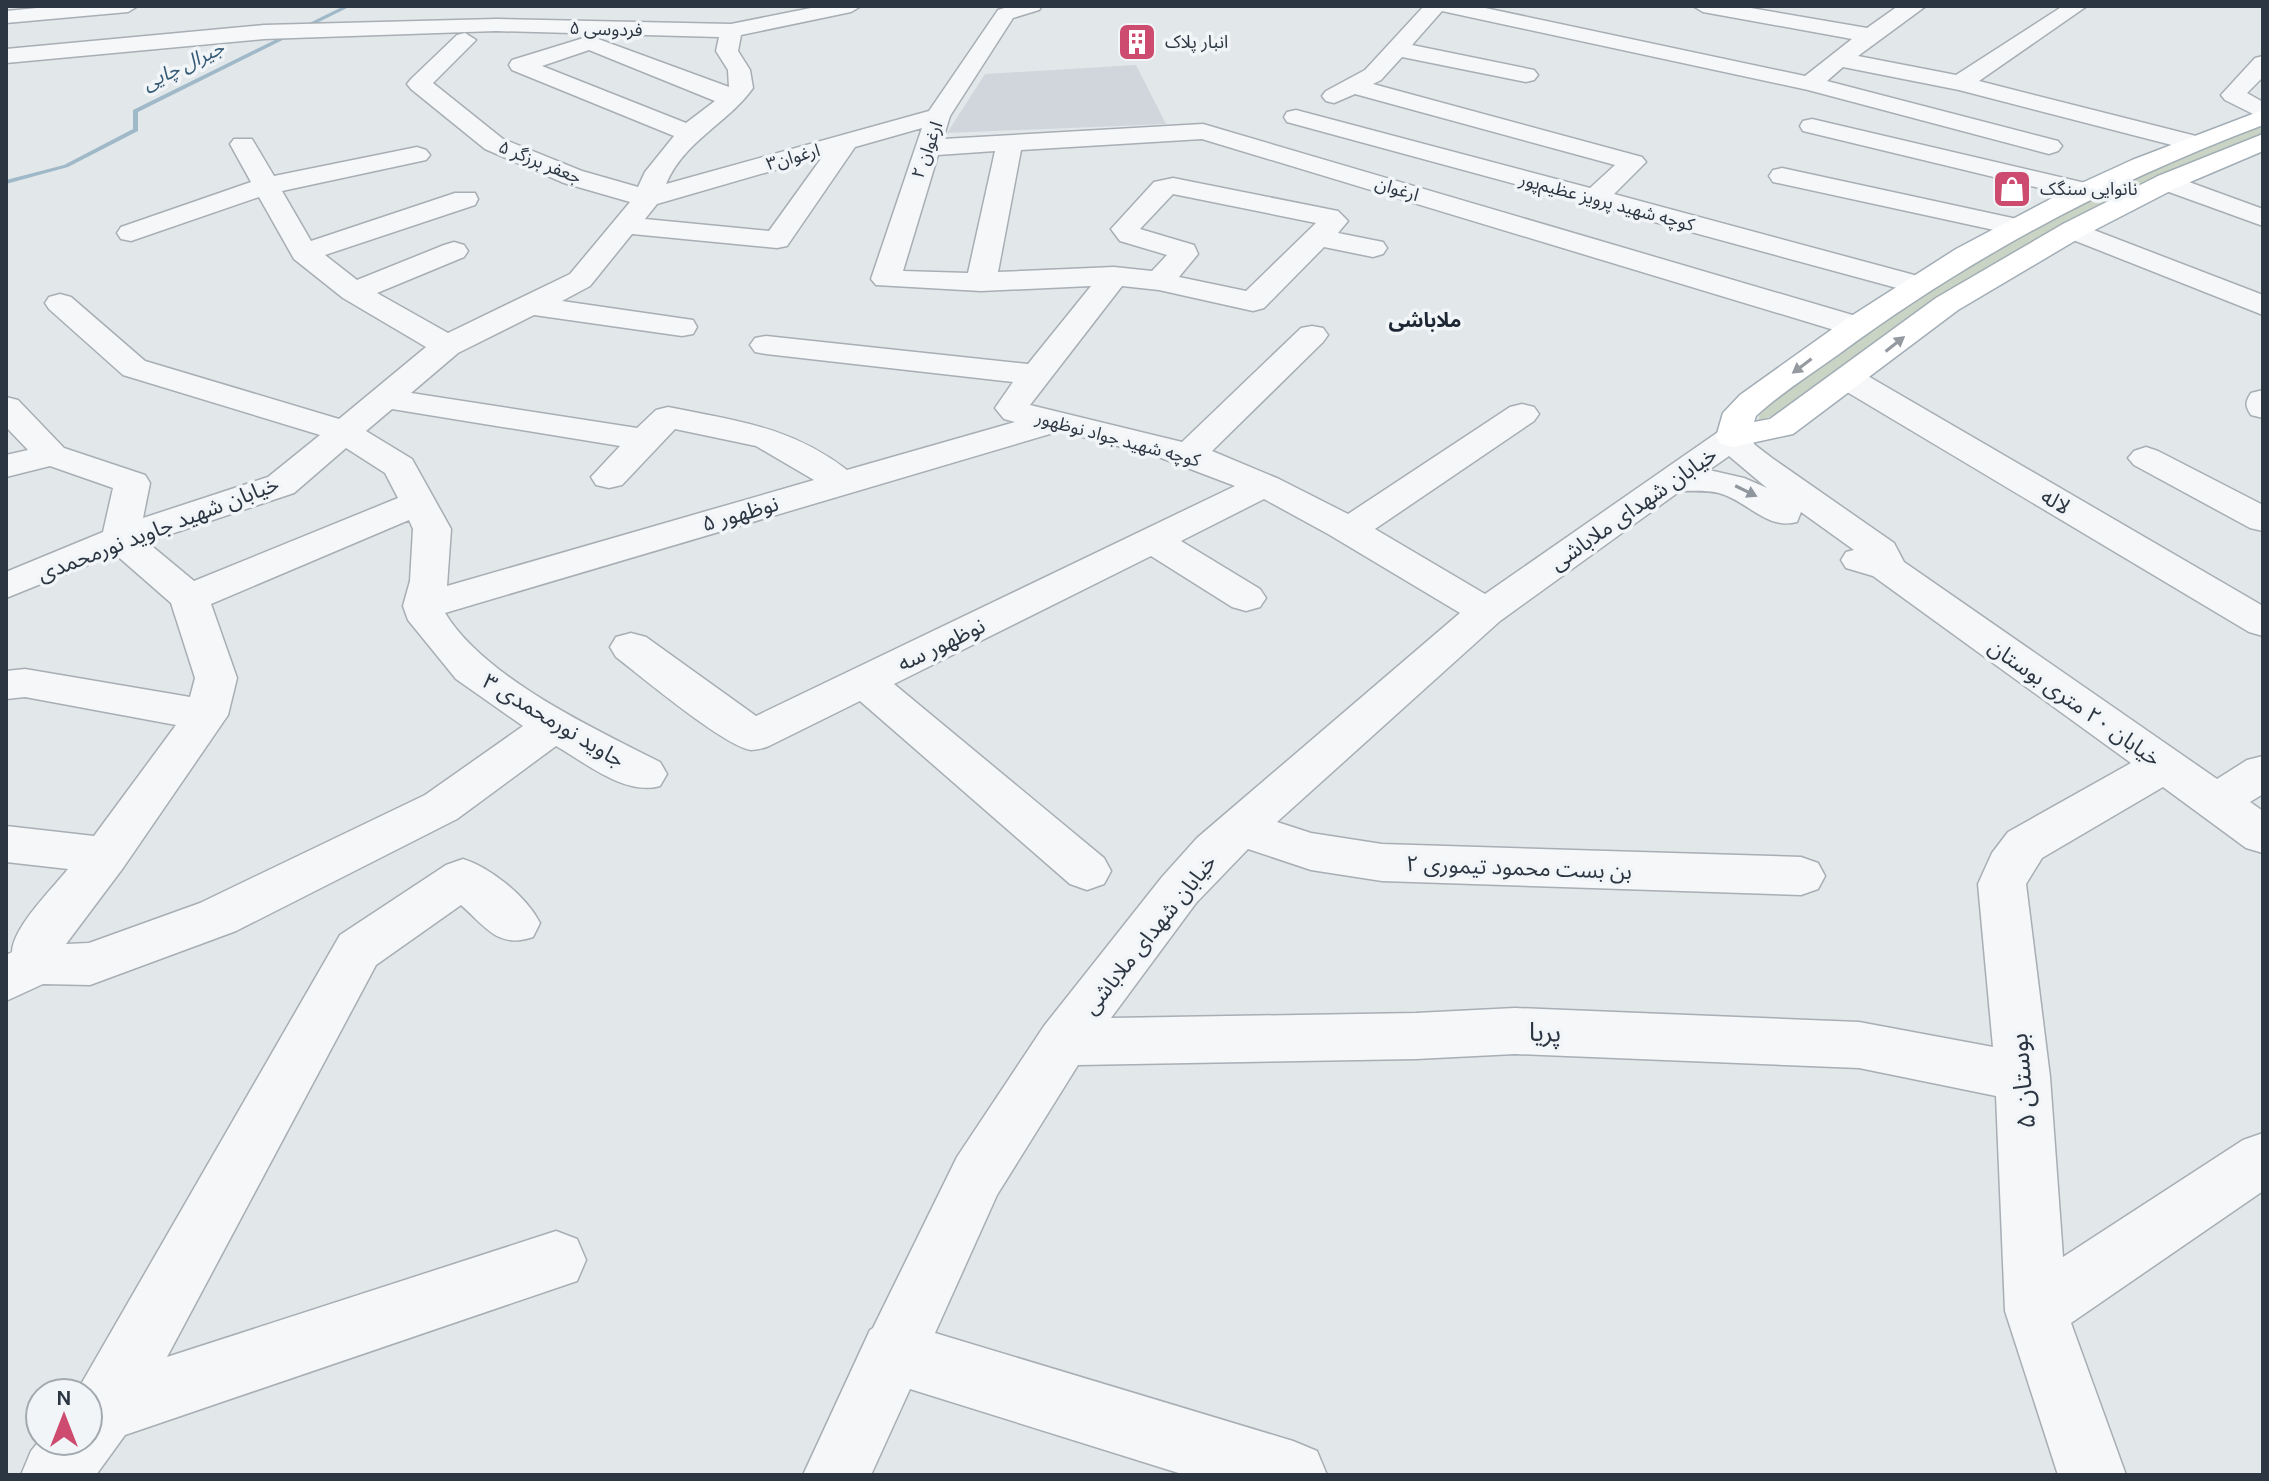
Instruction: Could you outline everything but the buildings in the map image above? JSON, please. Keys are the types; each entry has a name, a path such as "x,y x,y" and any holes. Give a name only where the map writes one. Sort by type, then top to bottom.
{"main road":[{"name":"خیابان شهدای ملاباشی","path":"1733,437 1741,413 1855,326 1919,285 2085,191 2191,142 2263,114"},
{"name":"خیابان شهدای ملاباشی","path":"1733,437 1781,427 1947,304 2073,230 2167,182 2258,148"}],"street":[{"path":"6,17 128,6"},
{"path":"6,56 240,31 298,22 335,6"},
{"path":"496,25 515,6"},
{"path":"617,6 595,35 520,65 689,133"},
{"path":"685,31 693,6"},
{"name":"فردوسی ۵","path":"240,31 496,25 595,35 731,31 851,6"},
{"name":"ارغوان ۲","path":"981,282 886,279 938,116 1005,14 1032,6"},
{"path":"1203,131 1279,123 1373,75 1435,6"},
{"path":"1446,6 1810,84 2049,146"},
{"path":"1703,6 1873,36"},
{"path":"1810,84 1838,59 1902,12 1916,6"},
{"path":"1960,83 2077,6"},
{"path":"595,35 732,99 741,88 739,70 727,51 731,31"},
{"name":"جعفر برزگر ۵","path":"465,40 419,84 494,144 573,177 647,198"},
{"path":"1396,49 1526,75"},
{"path":"1838,59 1960,83 2191,142"},
{"path":"2263,63 2233,95 2263,114"},
{"path":"1352,86 1633,162 1594,199"},
{"name":"خیابان شهید جاوید نورمحمدی","path":"6,586 120,538 281,485 447,346 580,280 647,198 658,172 689,133 732,99"},
{"name":"ارغوان۳","path":"647,198 938,116"},
{"name":"کوچه شهید پرویز عظیم‌پور","path":"1279,123 1594,199 1919,285"},
{"path":"1812,126 2085,191"},
{"name":"ارغوان","path":"927,148 1203,131 1855,326"},
{"path":"625,225 777,240 846,142"},
{"path":"243,144 304,253 354,292 447,346"},
{"path":"1009,144 981,282 1114,276 1159,281 1253,302 1334,221 1333,218 1167,187 1125,229 1130,235 1184,251 1159,281"},
{"path":"131,233 266,186 417,155"},
{"path":"1782,176 2017,227"},
{"path":"2167,182 2263,218"},
{"path":"304,253 465,199"},
{"path":"2073,230 2263,306"},
{"path":"1318,237 1373,248"},
{"path":"1938,240 1980,250"},
{"path":"354,292 454,251"},
{"name":"کوچه شهید جواد نوظهور","path":"1114,276 1012,408 1016,412 1188,455 1263,486 1349,530 1486,612"},
{"path":"60,303 134,368 342,431 399,467 432,529 429,581 423,606"},
{"path":"529,305 682,327"},
{"path":"1188,455 1312,335"},
{"path":"766,345 1036,375"},
{"name":"لاله","path":"1849,379 2263,623"},
{"path":"383,398 665,419 767,438 819,466 842,484"},
{"path":"2263,400 2263,408"},
{"path":"6,407 52,455 132,483 120,538 189,598 216,678 206,715 106,855 43,936 22,971"},
{"path":"1349,530 1522,414"},
{"path":"609,477 665,419"},
{"name":"نوظهور ۵","path":"423,606 1057,420"},
{"name":"خیابان شهدای ملاباشی","path":"837,1475 977,1176 1063,1042 1179,890 1214,851 1486,612 1733,437"},
{"name":"خیابان ۲۰ متری بوستان","path":"1733,437 1743,452 1759,466 1881,551 1887,568"},
{"path":"6,466 52,455"},
{"path":"2146,458 2263,520"},
{"name":"خیابان ۲۰ متری بوستان","path":"1671,481 1703,479 1742,487 1854,558 1887,568 2263,835"},
{"name":"نوظهور سه","path":"631,647 705,703 754,735 1263,486"},
{"path":"189,598 416,504"},
{"path":"1154,541 1246,598"},
{"name":"جاوید نورمحمدی ۳","path":"423,606 428,620 471,669 554,726 644,774"},
{"path":"864,681 1087,871"},
{"path":"6,685 25,683 206,715"},
{"path":"22,971 51,965 90,964 218,917 441,807 554,726"},
{"name":"بوستان ۵","path":"2092,1475 2036,1311 2023,1077 2002,884 2009,866 2025,845 2164,765"},
{"path":"2216,802 2263,772"},
{"name":"بن بست محمود تیموری ۲","path":"1243,827 1275,843 1332,858 1416,864 1801,876"},
{"path":"6,844 106,855"},
{"path":"104,1404 358,950 463,878 515,923"},
{"name":"پریا","path":"1063,1042 1416,1036 1515,1031 1859,1045 2023,1077"},
{"path":"2036,1311 2263,1159"},
{"path":"104,1422 556,1260"},
{"path":"892,1352 1293,1475"},
{"path":"55,1475 68,1457"}],"shaded area":[{"path":"1136,65 1166,124 947,133 985,74"}],"green space":[{"path":"2263,122 2263,135 2158,178 1790,411 1759,420 1760,406 1898,311 2005,243 2122,180"}],"waterway":[{"name":"جیرال چایی","path":"6,182 66,166 136,130 135,111 348,6"}],"place":[{"name":"انبار پلاک","path":"1137,42"},
{"name":"نانوایی سنگک","path":"2012,189"}],"district":[{"name":"ملاباشی","path":"1425,320"}]}
